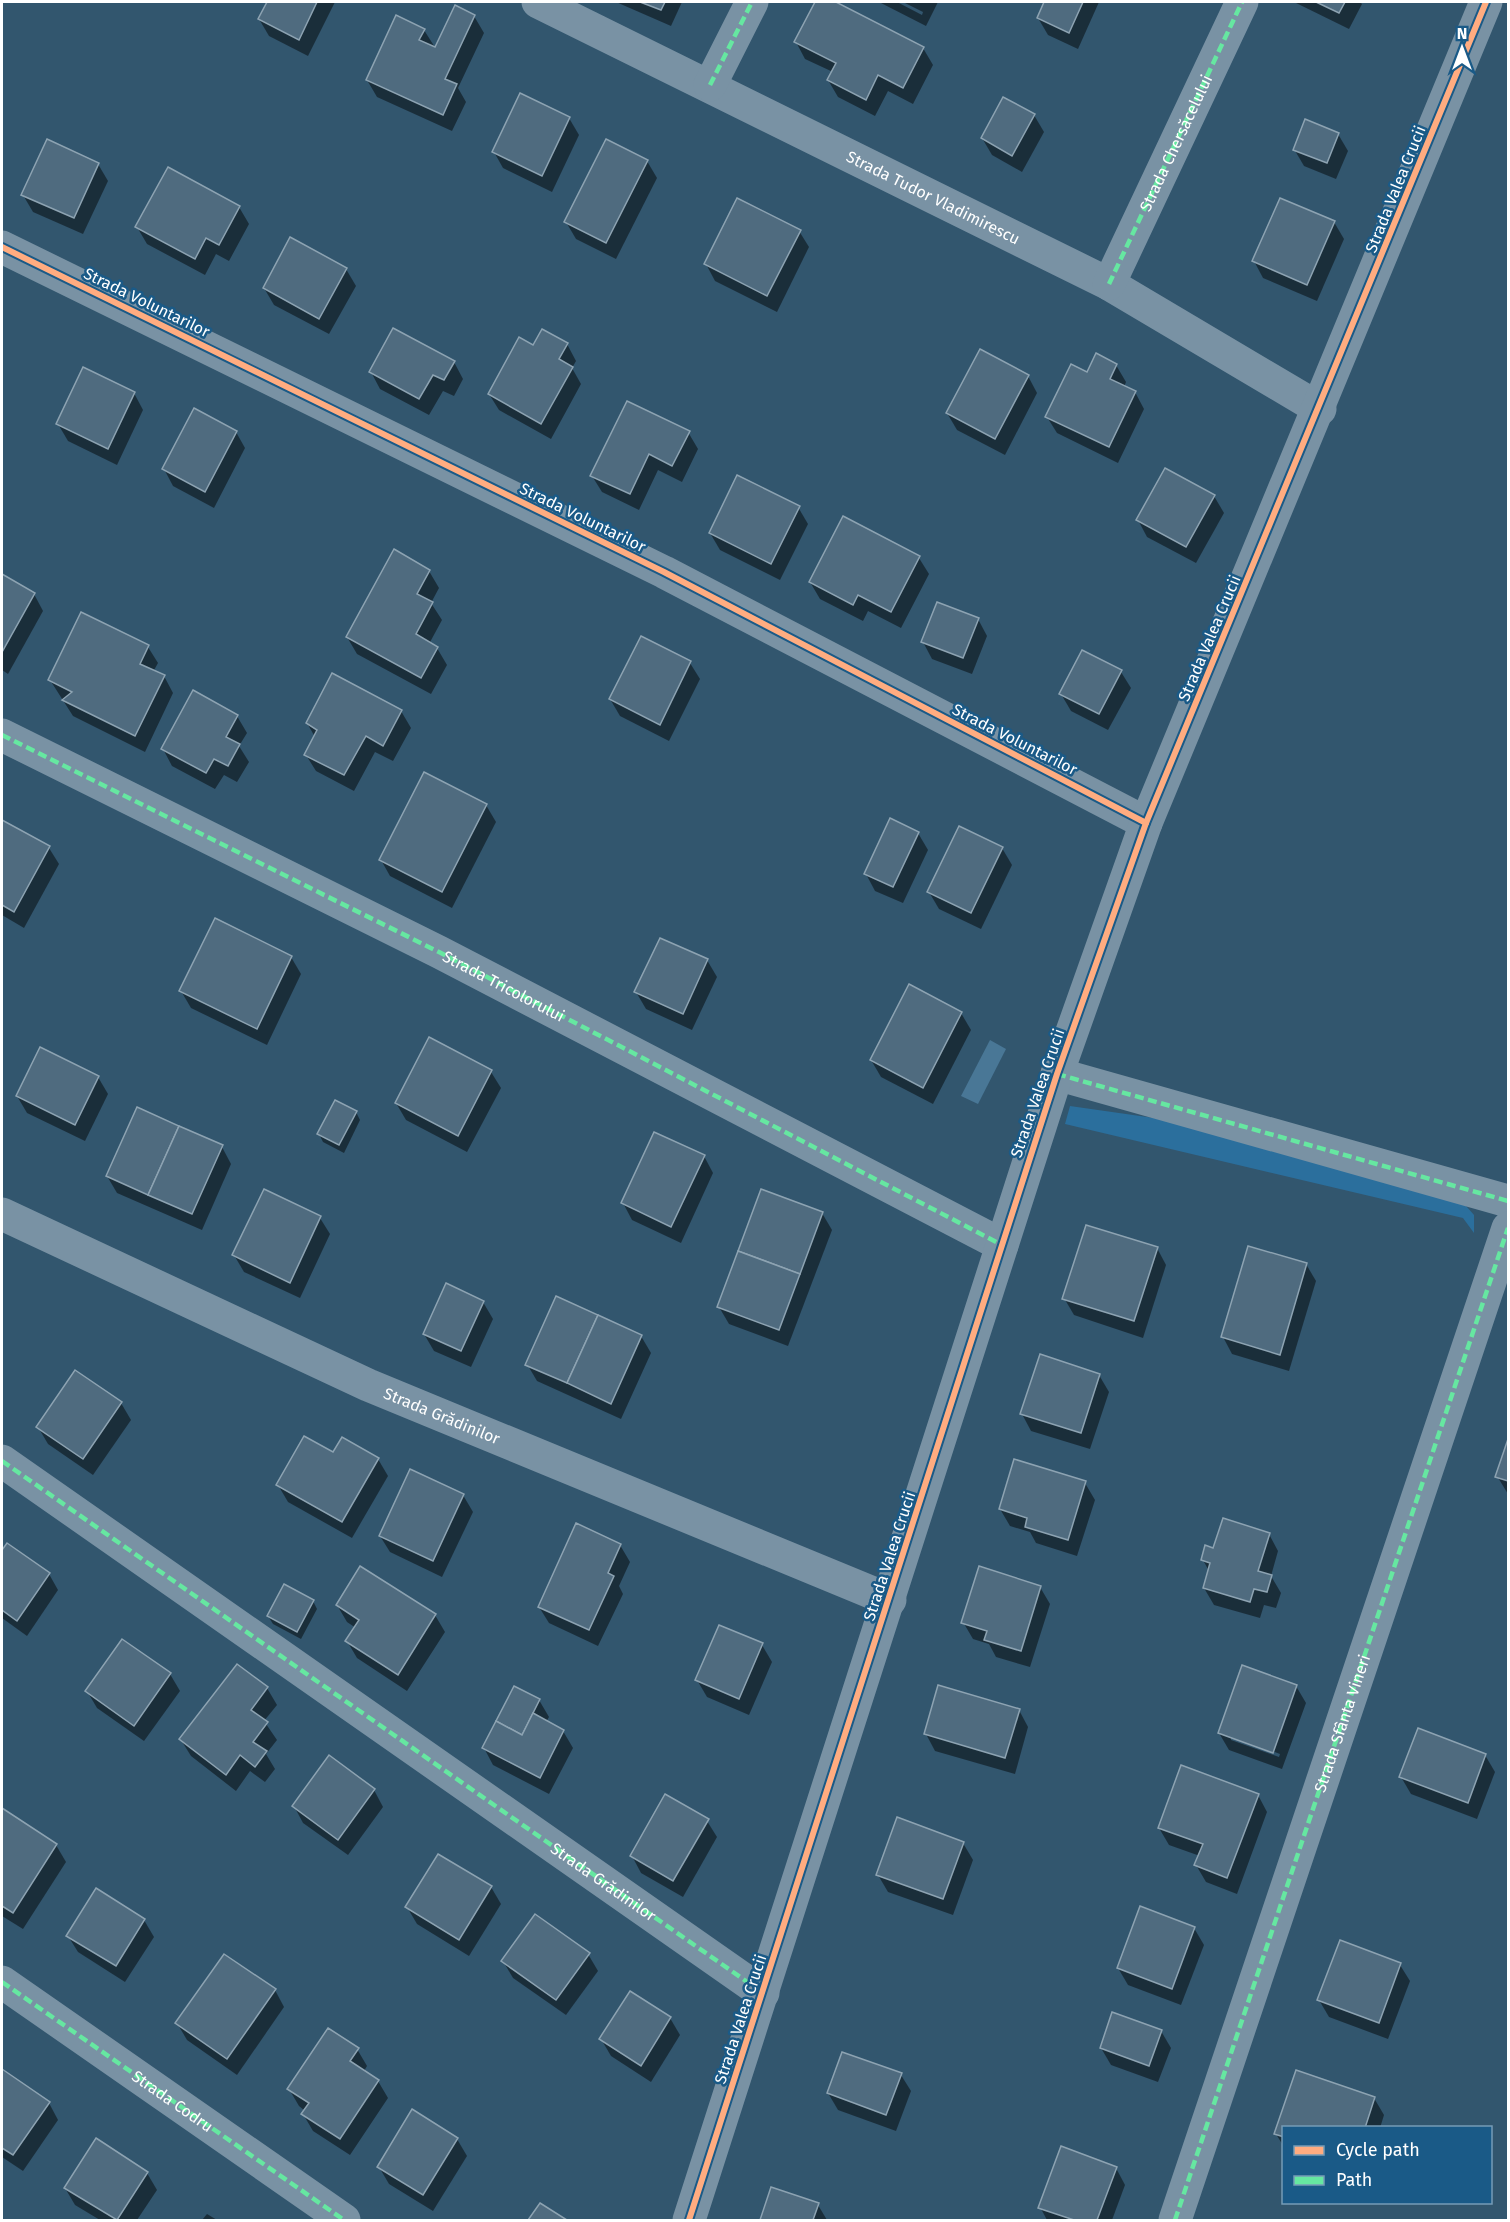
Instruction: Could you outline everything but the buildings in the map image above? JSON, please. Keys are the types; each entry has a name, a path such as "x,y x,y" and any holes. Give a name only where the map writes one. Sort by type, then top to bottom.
{"street":[{"name":"Strada Tudor Vladimirescu","path":"538,2 1109,284 1320,409"},
{"path":"710,85 752,2"},
{"name":"Strada Chersăcelului","path":"1109,284 1242,2"},
{"name":"Strada Valea Crucii","path":"689,2220 890,1600 1057,1074 1146,823 1320,409 1486,2"},
{"name":"Strada Voluntarilor","path":"2,247 664,572 1146,823"},
{"name":"Strada Tricolorului","path":"2,735 439,952 1002,1245"},
{"path":"1057,1074 1509,1201"},
{"name":"Strada Grădinilor","path":"2,1214 368,1385 890,1600"},
{"name":"Strada Sfânta Vineri","path":"1175,2220 1509,1228"},
{"name":"Strada Grădinilor","path":"2,1461 237,1623 763,1993"},
{"name":"Strada Codru","path":"2,1982 344,2220"}],"shaded area":[{"path":"990,1040 1006,1049 978,1104 961,1096"},
{"path":"1070,1106 1203,1125 1459,1198 1474,1215 1474,1233 1463,1218 1065,1124"}],"marked path":[{"path":"710,85 752,2"},
{"path":"1109,284 1242,2"},
{"path":"2,735 439,952 1002,1245"},
{"path":"1057,1074 1508,1201"},
{"path":"1175,2220 1508,1228"},
{"path":"2,1461 763,1993"},
{"path":"2,1982 344,2220"}],"cycle path":[{"path":"689,2220 1057,1074 1146,823 1486,2"},
{"path":"2,247 664,572 1146,823"}]}
